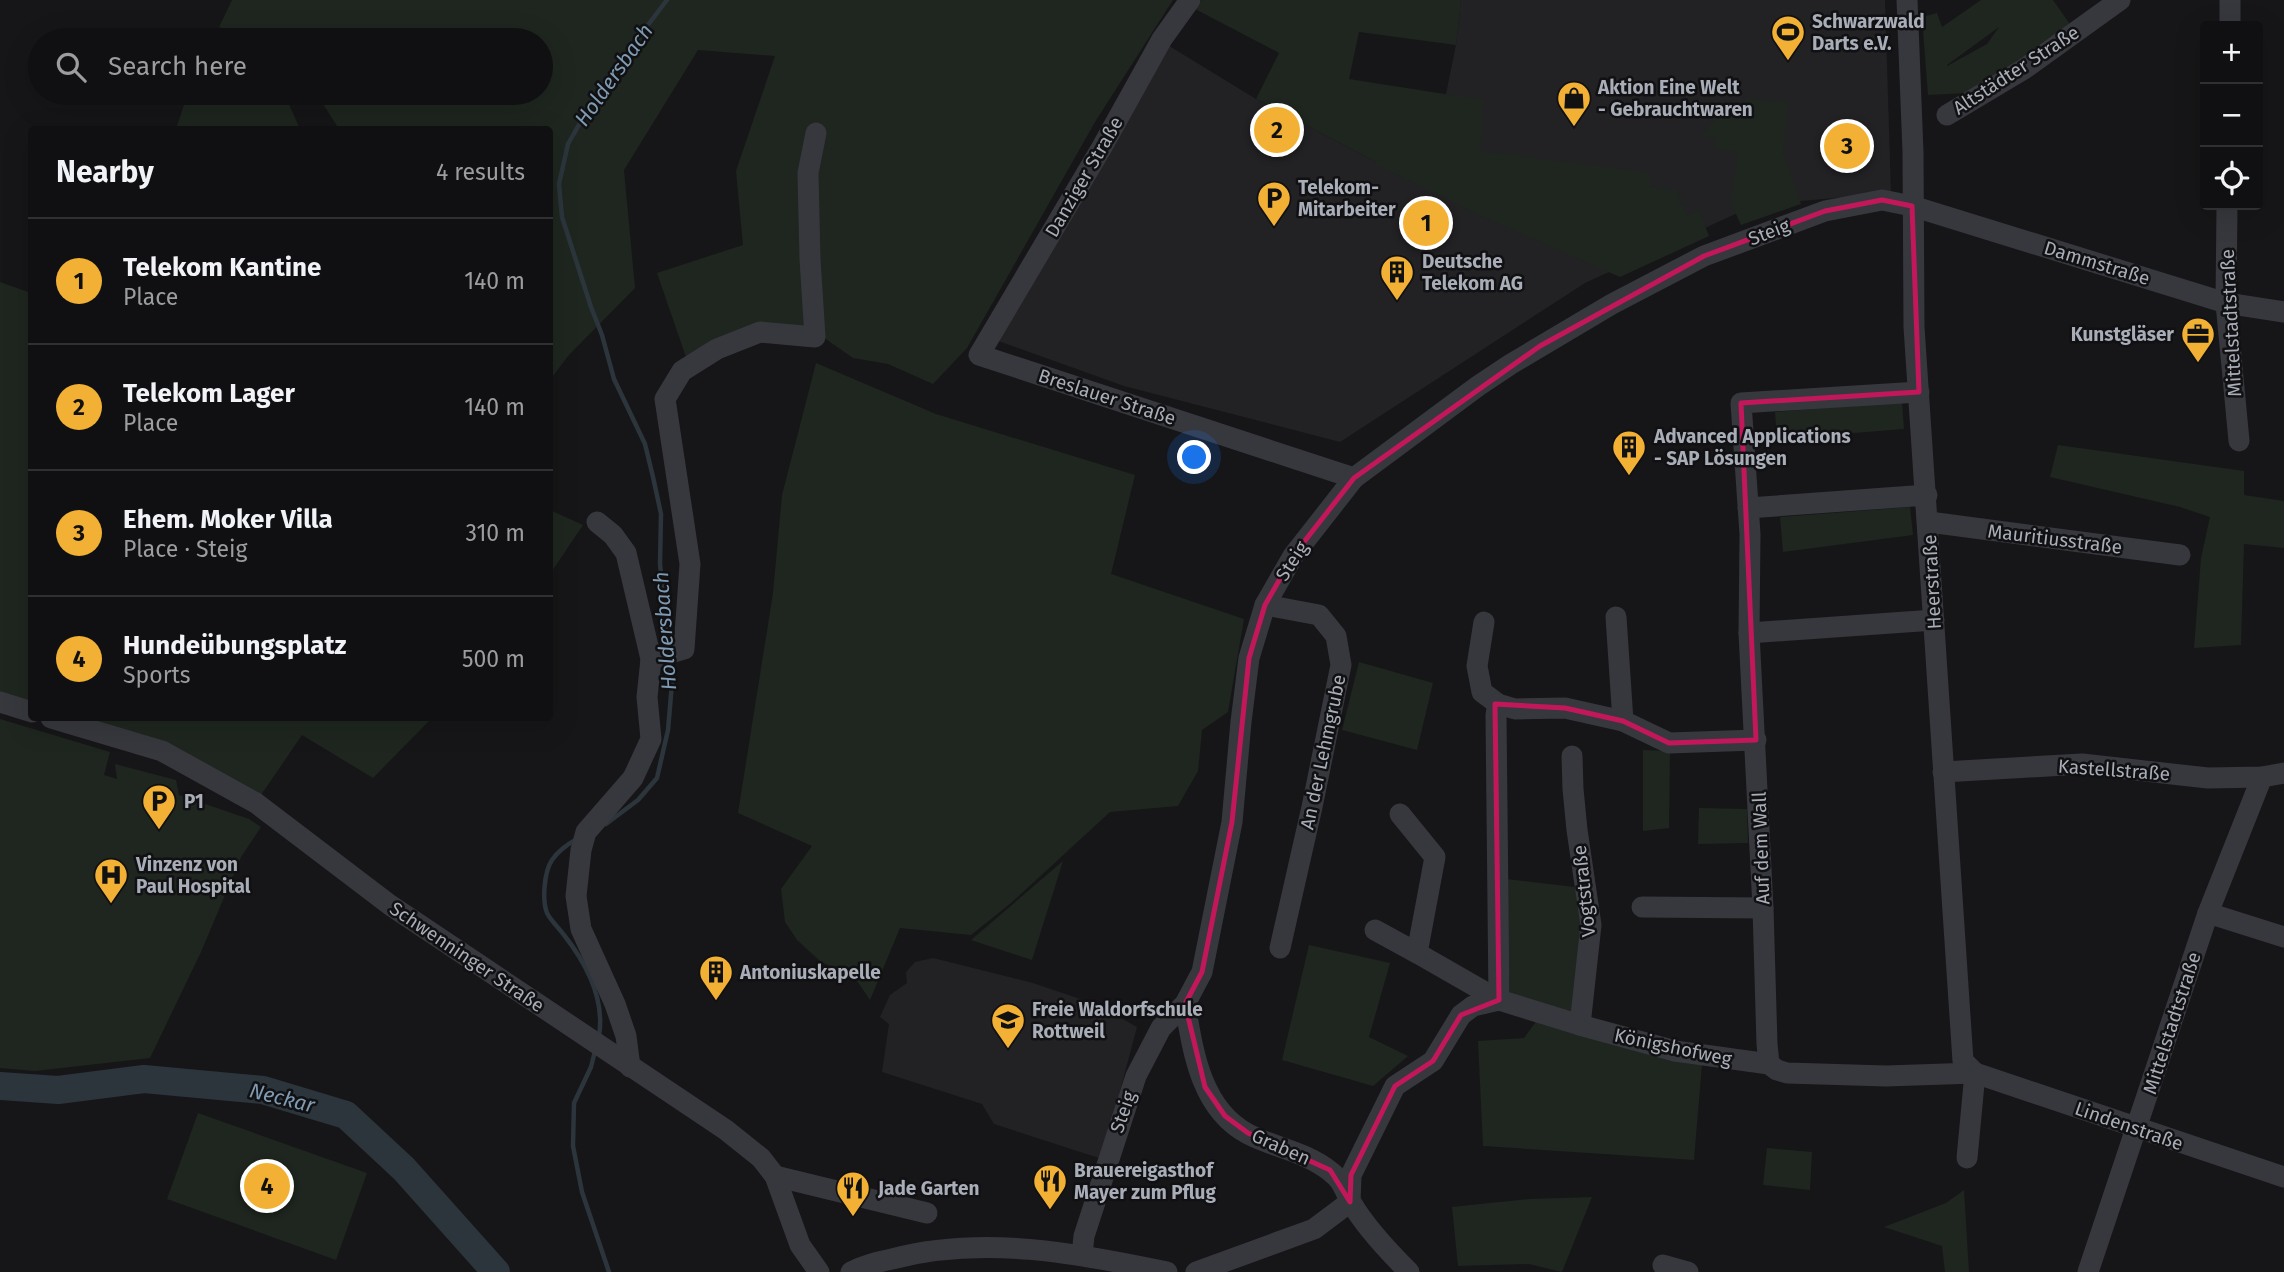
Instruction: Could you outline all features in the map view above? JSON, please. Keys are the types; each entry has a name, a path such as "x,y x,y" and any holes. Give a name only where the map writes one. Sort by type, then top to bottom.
{"street":[{"name":"Danziger Straße","path":"979,355 1102,147 1162,39 1190,0"},
{"name":"Heerstraße","path":"1907,0 1913,152 1914,327 1963,1061 1975,1073 1967,1158"},
{"name":"Altstädter Straße","path":"1947,115 2024,69 2120,0"},
{"path":"2230,0 2230,21"},
{"path":"663,655 684,649 690,564 664,399 682,371 717,349 760,332 816,337 810,259 808,173 816,133"},
{"name":"Steig","path":"1082,1255 1087,1225 1136,1076 1161,1028 1185,1004 1202,972 1232,822 1249,658 1265,605 1293,556 1354,478 1511,364 1612,304 1704,256 1825,211 1882,200 1912,206"},
{"name":"Dammstraße","path":"1912,206 2226,303 2284,312"},
{"name":"Mittelstadtstraße","path":"2227,210 2226,303 2239,441"},
{"name":"Breslauer Straße","path":"979,355 1354,478"},
{"name":"Auf dem Wall","path":"1769,1063 1749,634 1748,508 1741,403 1919,392"},
{"path":"1748,508 1927,495"},
{"path":"597,523 613,535 626,553 663,655 647,697 651,739 633,778 584,841 576,896 581,929 615,1004 625,1036 629,1067"},
{"name":"Mauritiusstraße","path":"1929,523 2180,555"},
{"name":"An der Lehmgrube","path":"1265,605 1319,615 1336,636 1341,665 1280,948"},
{"path":"1616,617 1623,721"},
{"path":"1749,634 1934,620"},
{"path":"1484,622 1477,666 1482,692 1498,705 1515,709 1565,708 1623,721 1670,743 1756,740"},
{"path":"0,702 28,711"},
{"path":"1196,1272 1314,1229 1350,1202 1351,1175 1395,1086 1433,1060 1461,1015 1473,1006 1499,1000 1498,705"},
{"name":"Schwenninger Straße","path":"61,721 162,751 256,803 390,905 726,1130 761,1158 775,1175 800,1245 818,1272"},
{"name":"Vogtstraße","path":"1572,756 1576,816 1591,926 1580,1025"},
{"name":"Kastellstraße","path":"1943,772 2082,764 2208,778 2262,777 2284,773"},
{"name":"Mittelstadtstraße","path":"2088,1272 2208,913 2262,777"},
{"path":"1400,814 1435,857 1417,954"},
{"path":"1642,907 1763,908"},
{"path":"2208,913 2284,937"},
{"name":"Königshofweg","path":"1376,930 1499,1000 1675,1051 1769,1063 1777,1070 1787,1073 1886,1076 1975,1073"},
{"name":"Graben","path":"1185,1004 1194,1053 1205,1087 1225,1116 1248,1133 1298,1153 1330,1170 1343,1184 1350,1202 1409,1272"},
{"name":"Lindenstraße","path":"1975,1073 2284,1177"},
{"path":"775,1175 926,1213"},
{"path":"851,1272 863,1266 916,1252 982,1247 1082,1255 1167,1272"},
{"path":"1663,1265 1688,1272"}],"highlighted area":[{"path":"1882,200 1912,206 1919,392 1741,403 1756,740 1669,743 1623,721 1565,708 1495,704 1499,1000 1461,1015 1433,1061 1395,1086 1351,1175 1350,1202 1330,1170 1248,1133 1225,1116 1205,1087 1185,1004 1202,972 1232,822 1249,658 1265,605 1293,556 1354,478 1540,346 1704,256 1825,211"}],"shaded area":[{"path":"232,0 1173,0 1095,122 967,348 933,384 888,364 853,358 820,335 758,328 687,360 657,273 743,245 736,171 775,56 698,50 624,170 635,288 568,356 553,376 553,126 337,126 324,105 553,105 553,28 219,27"},
{"path":"1202,0 1461,0 1456,45 1359,32 1349,79 1483,100 1480,151 1651,173 1650,187 1676,190 1687,216 1699,210 1709,236 1620,277 1477,214 1375,164 1376,162 1256,99 1279,53 1195,9"},
{"path":"1461,0 1885,0 1891,193 1755,205 1585,283 1340,442 1124,386 996,340 1166,44 1256,99 1376,164 1446,94 1456,45"},
{"path":"1981,0 2053,0 2072,27 1968,93 1928,95 1922,17 1937,13 1942,27","holes":["1999,27 1987,44 1947,66"]},
{"path":"1746,98 1788,103 1783,153 1801,204 1741,225 1731,203 1738,152 1714,148 1715,138 1701,136 1725,111 1744,106"},
{"path":"184,105 289,105 299,126 177,126"},
{"path":"0,282 28,292 28,706 0,697"},
{"path":"816,363 936,414 1135,475 1111,574 1244,619 1228,712 1202,730 1198,771 1178,806 1110,812 1011,903 971,935 900,928 870,1000 855,978 821,962 797,940 785,922 781,889 812,846 738,813 773,593 782,495"},
{"path":"1902,402 1904,429 1777,439 1775,412"},
{"path":"2058,445 2244,471 2244,495 2284,501 2284,548 2244,544 2241,645 2194,648 2201,558 2210,517 2180,507 2050,477"},
{"path":"1910,507 1913,535 1783,552 1780,517"},
{"path":"553,511 583,525 553,570"},
{"path":"1359,662 1433,683 1417,750 1342,730"},
{"name":"Vinzenz von Paul Hospital","path":"0,719 110,752 104,775 117,779 115,764 176,780 179,795 249,819 261,827 241,857 201,952 150,1058 35,1071 0,1068"},
{"path":"76,721 429,721 373,778 302,735 259,798"},
{"path":"1643,750 1670,751 1669,828 1643,831"},
{"path":"1699,808 1747,809 1748,843 1698,844"},
{"path":"1063,861 1032,960 971,940"},
{"path":"1506,879 1583,888 1586,925 1573,1013 1510,998"},
{"path":"1309,945 1390,963 1369,1037 1408,1056 1373,1086 1282,1060"},
{"name":"Freie Waldorfschule Rottweil","path":"933,958 1033,983 1098,1005 1137,1027 1102,1159 994,1124 982,1104 882,1072 889,1024 880,1017 890,995 907,983 906,972 915,962"},
{"path":"1538,1019 1702,1064 1694,1160 1483,1146 1478,1041 1524,1038"},
{"path":"198,1113 367,1173 336,1260 167,1199"},
{"path":"1767,1148 1812,1152 1810,1190 1763,1185"},
{"path":"1964,1190 1969,1272 1945,1272 1942,1246 1884,1227 1946,1203"},
{"path":"1592,1197 1562,1272 1529,1264 1458,1266 1452,1207 1529,1199"}],"waterway":[{"name":"Holdersbach","path":"667,0 600,88 568,144 559,184 562,217 614,379 645,444 653,477 661,514 660,564 668,646"},
{"name":"Holdersbach","path":"606,824 638,800 657,778 668,730 672,683 670,661"},
{"name":"Holdersbach","path":"577,839 563,848 549,865 545,907 572,946 592,982 599,1009 599,1036"},
{"name":"Holdersbach","path":"595,1051 591,1067 574,1103 573,1146 582,1192 609,1272"},
{"name":"Neckar","path":"0,1086 58,1090 144,1079 263,1090 346,1115 404,1169 496,1272"}],"place":[{"name":"Schwarzwald Darts e.V.","path":"1788,62"},
{"name":"Aktion Eine Welt - Gebrauchtwaren","path":"1574,128"},
{"name":"Telekom Lager","path":"1277,130"},
{"name":"Ehem. Moker Villa","path":"1847,146"},
{"name":"Telekom Kantine","path":"1426,223"},
{"name":"Telekom- Mitarbeiter","path":"1274,228"},
{"name":"Deutsche Telekom AG","path":"1397,302"},
{"name":"Kunstgläser","path":"2198,364"},
{"name":"Advanced Applications - SAP Lösungen","path":"1629,477"},
{"name":"P1","path":"159,831"},
{"name":"Vinzenz von Paul Hospital","path":"111,905"},
{"name":"Antoniuskapelle","path":"716,1002"},
{"name":"Freie Waldorfschule Rottweil","path":"1008,1050"},
{"name":"Hundeübungsplatz","path":"267,1186"},
{"name":"Brauereigasthof Mayer zum Pflug","path":"1050,1211"},
{"name":"Jade Garten","path":"853,1218"}]}
